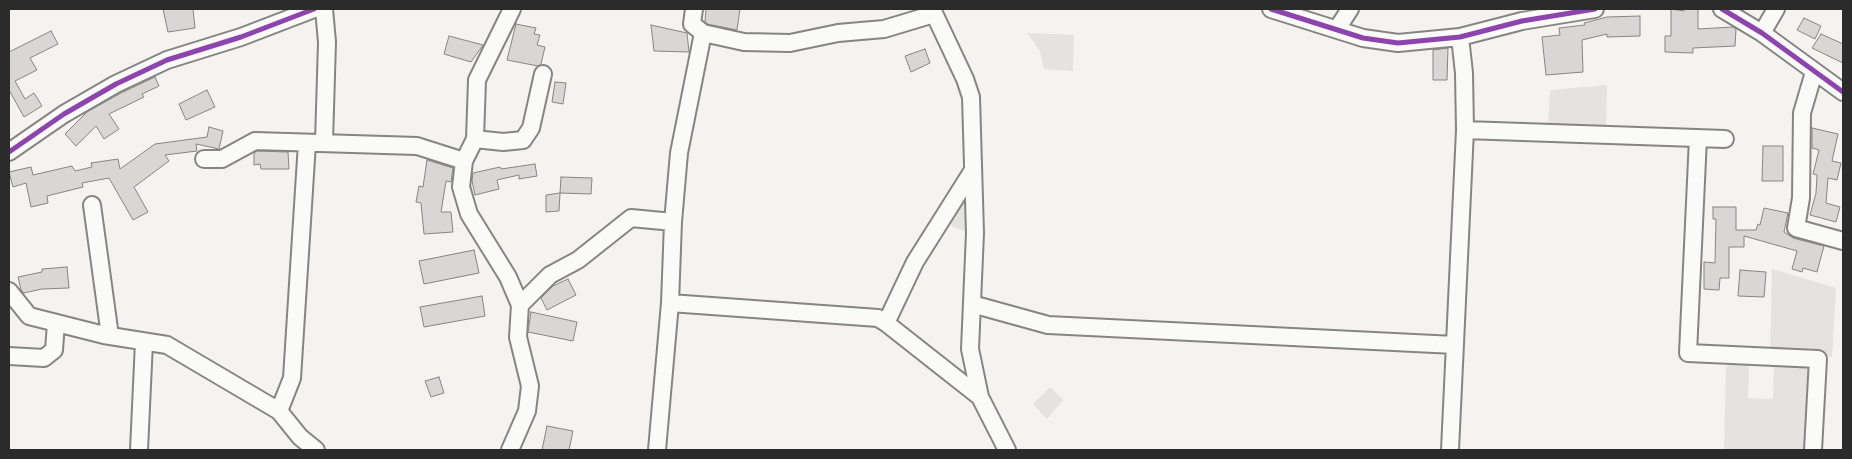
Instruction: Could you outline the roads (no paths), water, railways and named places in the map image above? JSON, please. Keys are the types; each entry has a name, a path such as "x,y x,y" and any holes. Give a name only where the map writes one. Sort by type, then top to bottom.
{"street":[{"path":"9,152 64,114 116,84 167,60 242,37 314,9"},
{"path":"324,9 327,42 324,142"},
{"path":"510,450 527,411 530,386 518,337 520,305 508,278 469,214 461,187 464,161 474,139 477,80 512,9"},
{"path":"694,9 692,24 703,33 744,42 790,43 838,33 884,29 933,12 965,79 971,97 975,233 970,349 980,397 1007,450"},
{"path":"1271,9 1363,38 1398,43 1460,37 1522,22 1595,9"},
{"path":"1337,30 1350,9"},
{"path":"1722,9 1762,33 1843,92"},
{"path":"1762,33 1776,9"},
{"path":"657,450 670,303 673,222 679,153 703,33"},
{"path":"1450,450 1465,130 1464,73 1460,37"},
{"path":"1814,72 1802,113 1801,198 1796,228 1843,241"},
{"path":"474,139 503,142 523,140 531,128 543,74"},
{"path":"1465,130 1724,139"},
{"path":"1698,138 1688,353 1818,360 1813,450"},
{"path":"204,159 222,159 255,141 417,146 464,161"},
{"path":"279,411 292,378 307,143"},
{"path":"886,324 915,262 973,170"},
{"path":"92,206 110,336"},
{"path":"520,305 550,275 578,260 631,218 673,222"},
{"path":"9,291 29,316 110,336 167,345 279,411 300,437 316,450"},
{"path":"670,303 878,318 980,397"},
{"path":"972,304 1048,324 1455,345"},
{"path":"9,356 44,358 54,350 56,323"},
{"path":"139,450 144,342"}]}
